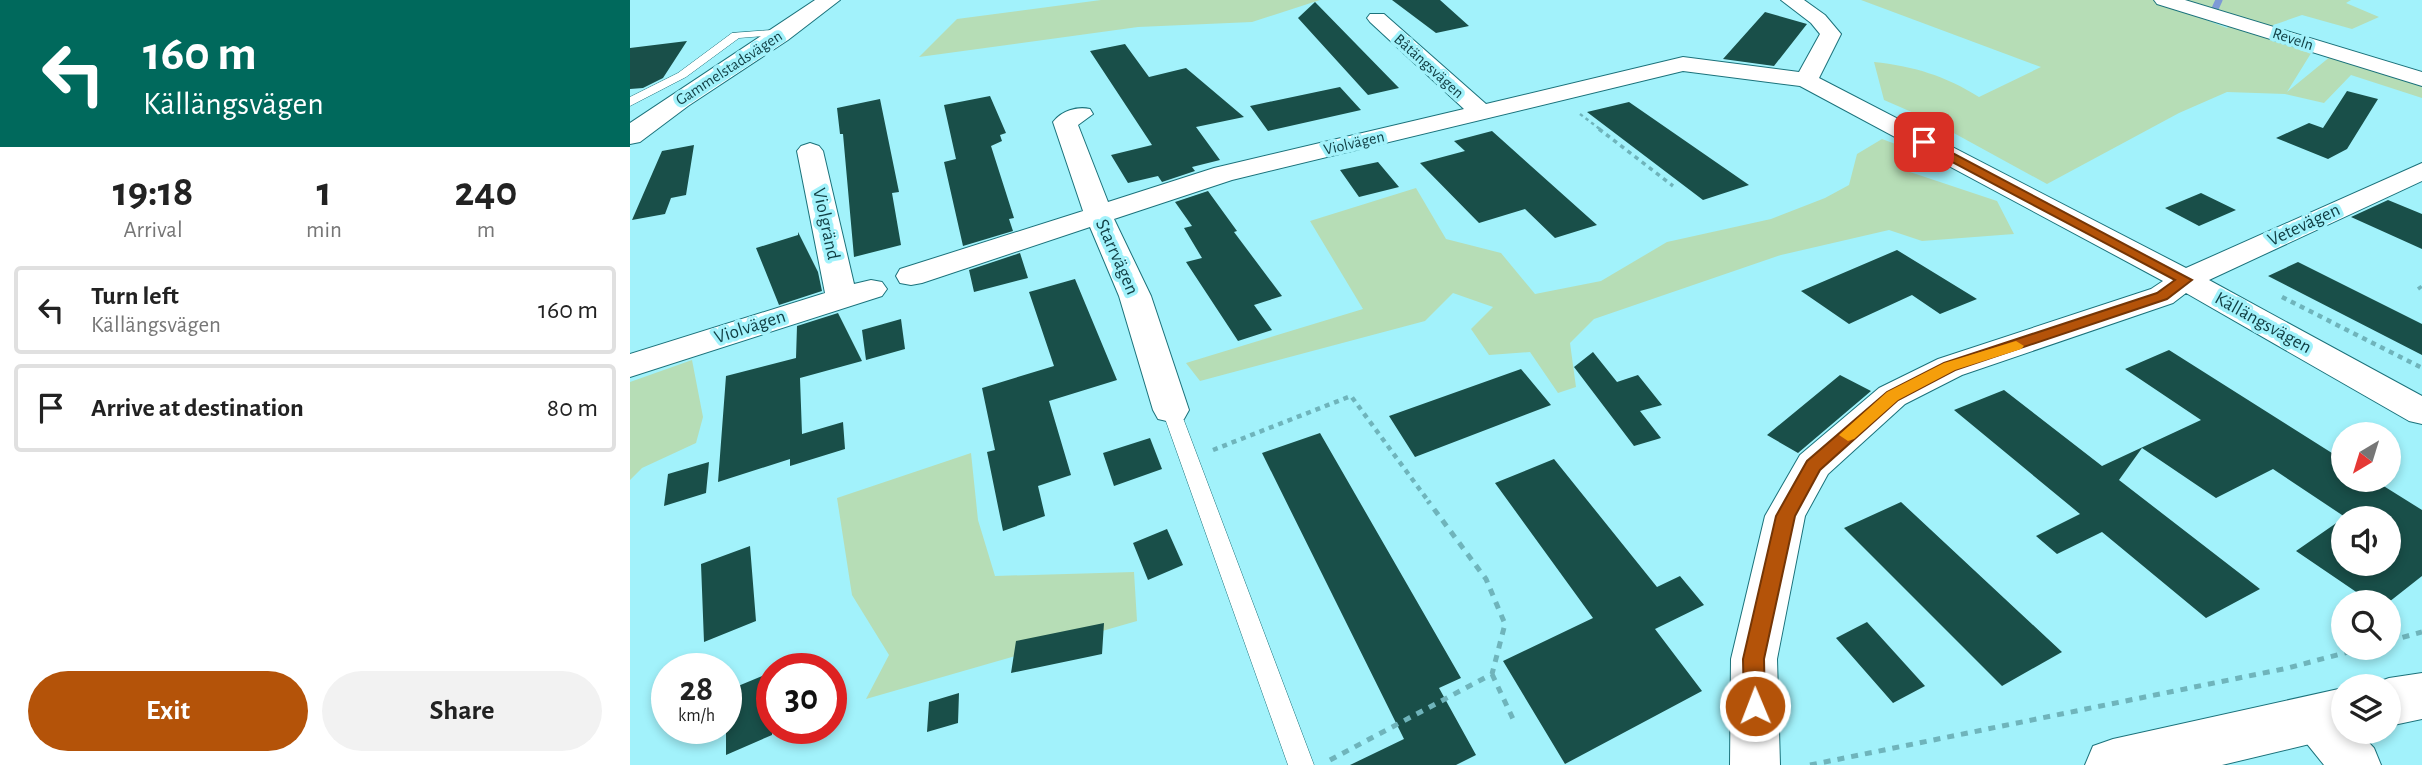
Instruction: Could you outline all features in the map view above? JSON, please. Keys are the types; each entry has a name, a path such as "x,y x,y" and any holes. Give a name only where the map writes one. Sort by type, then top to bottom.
{"street":[{"name":"Gammelstadsvägen","path":"630,136 660,112 785,32 829,0"},
{"path":"1791,0 1818,19 1831,34 1805,80"},
{"name":"Reveln","path":"2164,0 2422,79"},
{"name":"Båtängsvägen","path":"1377,18 1482,113"},
{"name":"Violvägen","path":"911,276 1223,174 1683,64 1805,80"},
{"name":"Källängsvägen","path":"1805,80 2185,280 2422,412"},
{"name":"Starrvägen","path":"1080,114 1065,122 1099,216 1135,296 1171,410"},
{"name":"Violgränd","path":"810,151 856,293"},
{"name":"Vetevägen","path":"1755,765 1754,659 1785,516 1814,465 1892,396 1950,367 2162,296 2185,280 2422,171"},
{"name":"Violvägen","path":"630,366 856,293"},
{"path":"2401,700 2422,696"},
{"path":"2113,765 2330,715 2356,765"}],"lane":[{"path":"630,102 682,75 736,35 785,32"},
{"path":"1171,410 1301,765"}],"path":[{"path":"1578,113 1673,186"},
{"path":"2281,296 2422,368"},
{"path":"1189,460 1351,396 1486,579 1505,624 1492,674 1513,719"},
{"path":"2401,638 2422,632"},
{"path":"1810,765 2288,668 2331,657"},
{"path":"1320,765 1492,674"}],"green space":[{"path":"1101,0 1320,0 1252,22 1138,27 919,57 957,19"},
{"path":"1861,0 2155,0 2227,28 2231,23 2313,50 2287,92 2331,56 2422,83 2422,98 2351,75 2324,103 2285,94 2227,92 2179,113 2047,184 1930,120 1884,100 1874,62 1929,73 1979,97 2041,67"},
{"path":"2185,0 2351,0 2346,3 2379,17 2352,29 2302,15 2265,28"},
{"path":"1882,139 1925,155 1907,171 1997,201 2014,234 1922,241 1889,230 1781,255 1594,319 1570,343 1576,387 1558,393 1530,352 1489,355 1471,329 1493,307 1453,293 1425,321 1200,381 1186,363 1363,309 1310,221 1416,188 1446,239 1501,253 1535,294 1601,281 1667,242 1771,219 1825,198 1849,185 1857,154"},
{"path":"692,360 703,417 696,443 642,468 630,480 630,382"},
{"path":"971,453 978,520 995,576 1134,572 1137,621 866,699 889,655 852,595 837,498"}],"building":[{"path":"1392,0 1440,0 1469,26 1436,33"},
{"path":"1315,2 1399,88 1368,95 1298,18"},
{"path":"1765,12 1807,24 1774,66 1723,59"},
{"path":"687,41 663,78 643,88 630,89 630,48"},
{"path":"1125,44 1149,77 1186,68 1244,117 1196,127 1220,160 1192,167 1195,171 1162,182 1158,176 1128,183 1111,155 1152,145 1090,51"},
{"path":"1340,87 1361,110 1268,131 1250,106"},
{"path":"2347,91 2378,99 2347,149 2328,159 2276,138 2309,123 2323,128"},
{"path":"990,96 1006,133 1000,135 1002,141 991,146 1014,218 1009,219 1013,231 963,246 944,162 956,159 944,105"},
{"path":"880,99 899,192 892,193 901,245 854,257 843,134 840,134 837,108"},
{"path":"1629,102 1749,185 1703,200 1587,112"},
{"path":"1492,131 1597,225 1555,238 1525,209 1479,223 1420,163 1465,151 1454,141"},
{"path":"694,145 686,195 671,198 665,214 632,220 662,151"},
{"path":"1378,162 1399,187 1359,197 1340,170"},
{"path":"1208,191 1237,231 1234,232 1282,296 1254,305 1272,330 1238,341 1186,262 1202,258 1184,228 1192,226 1175,202"},
{"path":"2201,193 2236,210 2199,226 2165,208"},
{"path":"2388,200 2422,214 2422,249 2351,217"},
{"path":"798,232 818,272 822,291 779,305 756,248 798,235"},
{"path":"1897,250 1977,299 1940,314 1912,295 1849,324 1801,291"},
{"path":"1020,253 1028,278 974,292 969,270"},
{"path":"2298,262 2422,324 2422,355 2268,276"},
{"path":"1075,279 1117,380 1049,401 1071,475 1038,486 1045,516 1003,531 987,452 995,450 982,388 1054,366 1029,292"},
{"path":"838,313 862,361 800,378 802,434 843,422 845,449 790,466 790,459 718,482 726,376 796,358 797,326"},
{"path":"901,319 905,349 866,360 862,330"},
{"path":"2169,350 2331,452 2331,492 2393,492 2422,510 2422,576 2401,593 2401,590 2353,590 2333,576 2401,576 2401,506 2331,508 2273,469 2216,498 2142,448 2119,480 2260,589 2206,618 2102,532 2057,554 2036,536 2080,514 1954,410 2004,390 2102,466 2201,420 2125,369"},
{"path":"1593,352 1617,382 1638,375 1662,405 1640,411 1661,438 1634,446 1574,367"},
{"path":"1521,369 1551,405 1415,457 1389,416"},
{"path":"1840,375 1871,391 1798,453 1767,435"},
{"path":"1320,433 1461,678 1439,688 1476,755 1456,765 1350,765 1404,739 1262,453"},
{"path":"1150,438 1162,469 1114,486 1103,453"},
{"path":"1554,459 1657,587 1680,576 1704,605 1655,629 1702,691 1565,764 1503,661 1593,618 1495,483"},
{"path":"709,462 706,493 664,506 668,474"},
{"path":"1901,502 2062,652 2002,686 1844,528"},
{"path":"2331,526 2331,575 2296,551"},
{"path":"1167,529 1183,565 1148,580 1133,543"},
{"path":"750,546 756,621 704,642 701,564"},
{"path":"1867,622 1925,686 1893,703 1836,638"},
{"path":"1104,623 1102,654 1011,673 1016,641"},
{"path":"756,679 756,742 726,755 726,744 742,744 742,684"},
{"path":"959,693 958,723 927,732 929,702"}],"waterway":[{"path":"2214,11 2219,0"}],"slow traffic":[{"path":"1848,435 1892,396 1950,367 2016,346"}],"route":[{"path":"1755,706 1754,659 1785,516 1814,465 1892,396 1950,367 2162,296 2185,280 1924,142"}]}
